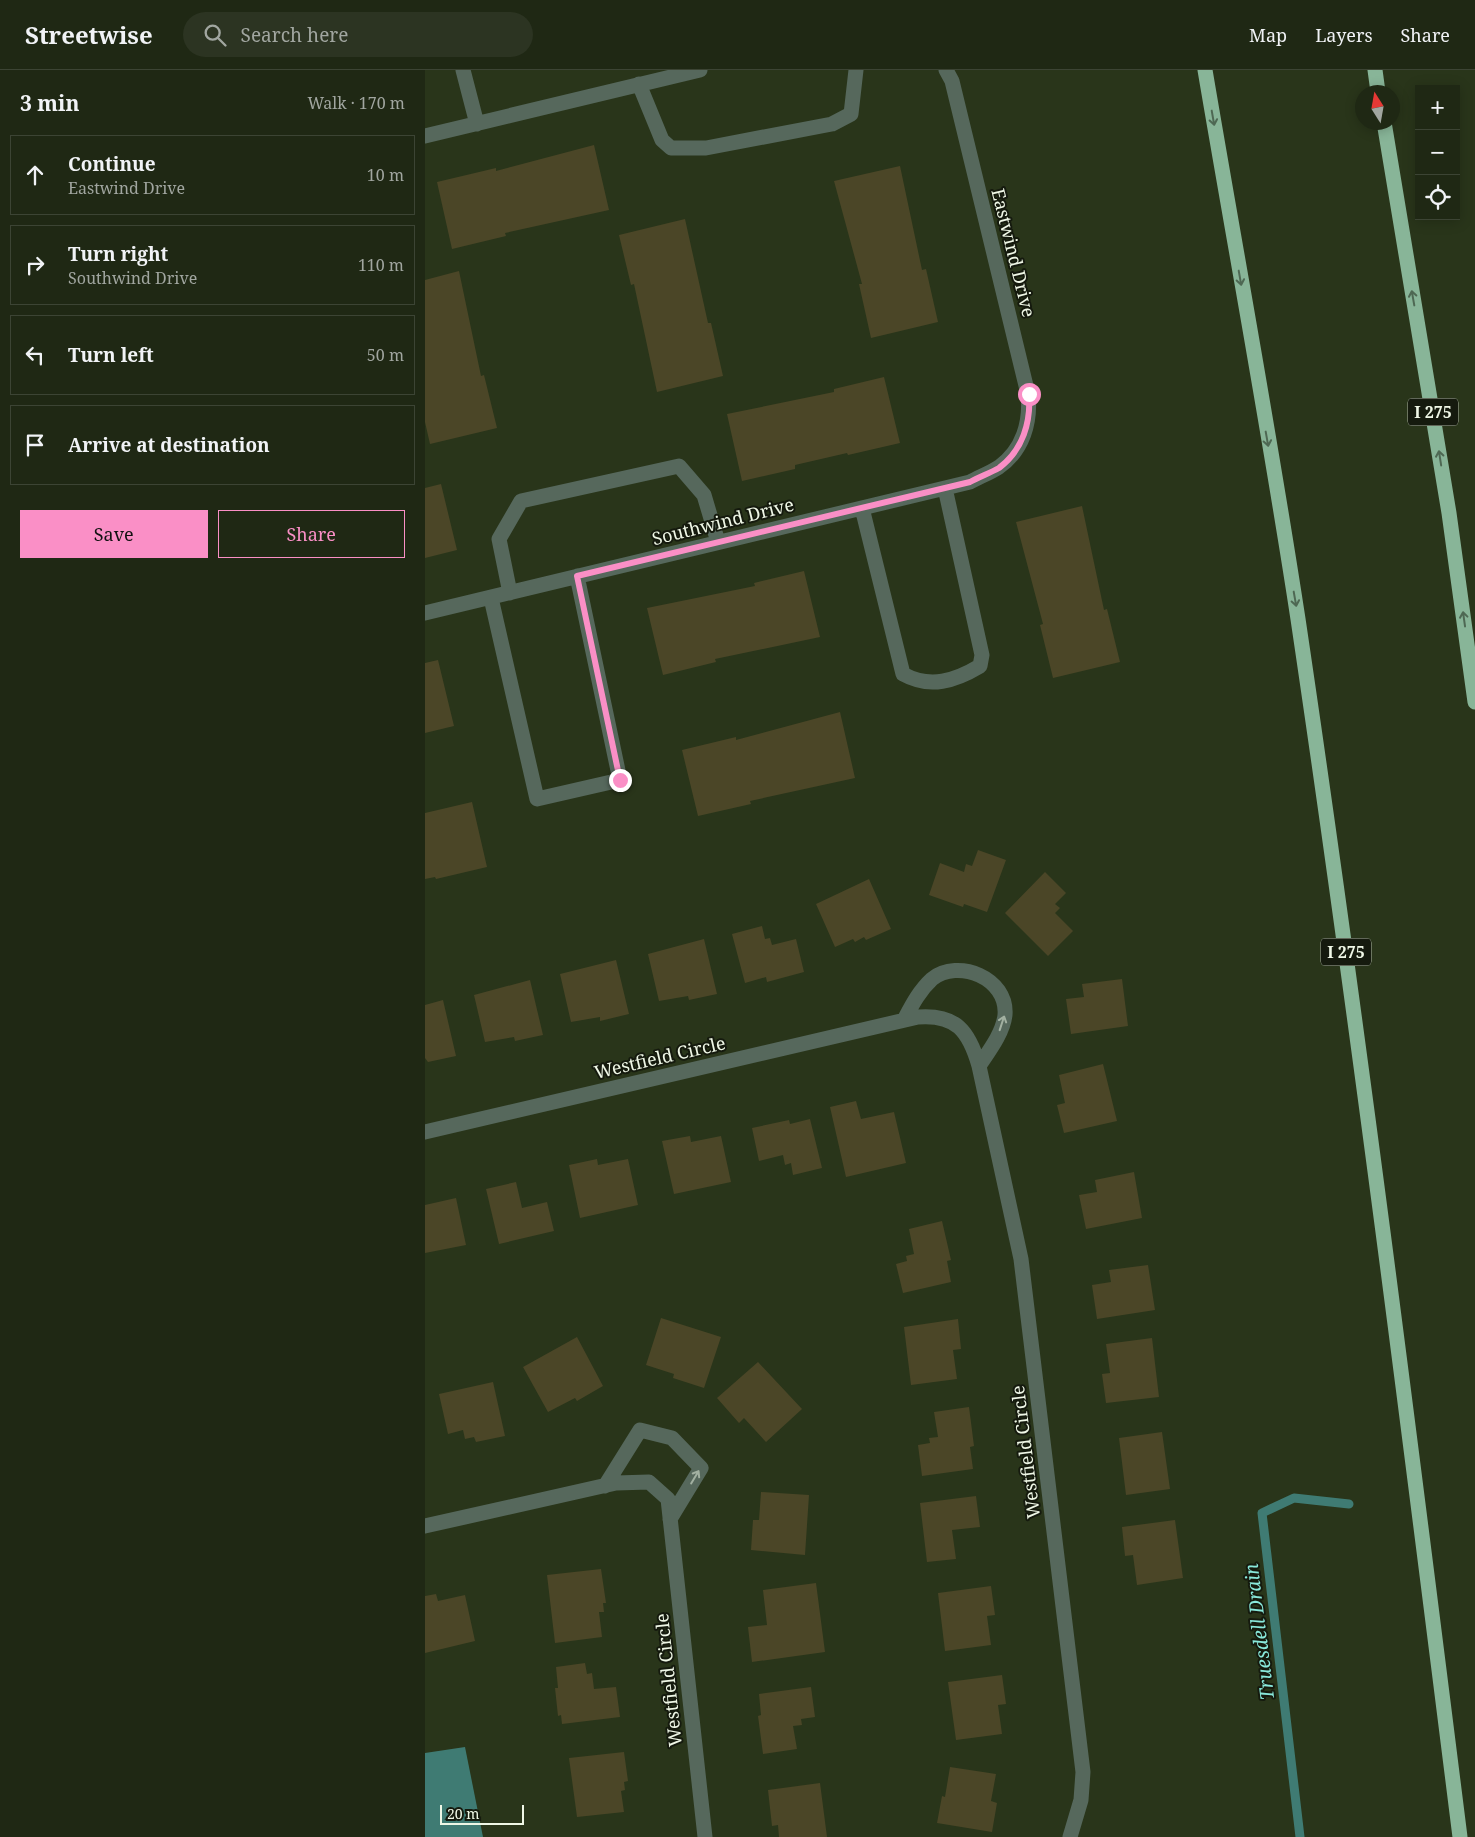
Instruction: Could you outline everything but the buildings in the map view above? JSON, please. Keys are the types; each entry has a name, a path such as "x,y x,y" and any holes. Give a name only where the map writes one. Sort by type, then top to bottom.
{"highway":[{"name":"I 275","path":"1205,70 1297,612 1339,903 1403,1376 1460,1837"},
{"path":"1375,70 1377,85"},
{"name":"I 275","path":"1384,130 1449,513 1475,702"}],"street":[{"path":"463,70 477,124"},
{"path":"425,136 700,70"},
{"path":"639,84 663,140 671,148 706,148 832,124 851,114 856,70"},
{"name":"Eastwind Drive","path":"946,70 952,81 1029,394 1028,422 1019,445"},
{"name":"Southwind Drive","path":"425,613 970,482 999,468 1019,445"},
{"path":"510,593 499,539 521,502 679,466 704,495 718,542"},
{"path":"863,508 903,674 917,681 934,683 965,675 980,666 982,655 945,488"},
{"path":"491,598 537,799 620,780 577,576"},
{"path":"904,1020 916,996 933,979 949,970 979,974 995,986 1002,1000 1005,1014 1001,1028 979,1066"},
{"name":"Westfield Circle","path":"425,1132 904,1020 930,1016 954,1023 971,1040 979,1066 1021,1259 1083,1772 1081,1800 1070,1837"},
{"path":"605,1486 640,1430 672,1438 701,1468 670,1519"},
{"name":"Westfield Circle","path":"425,1526 605,1486 649,1482 668,1499 705,1837"}],"water":[{"path":"465,1747 483,1837 425,1837 425,1753"}],"waterway":[{"name":"Truesdell Drain","path":"1300,1837 1262,1513 1294,1498 1349,1504"}],"route":[{"path":"620,780 577,576 970,482 999,468 1019,445 1028,422 1029,394"}]}
